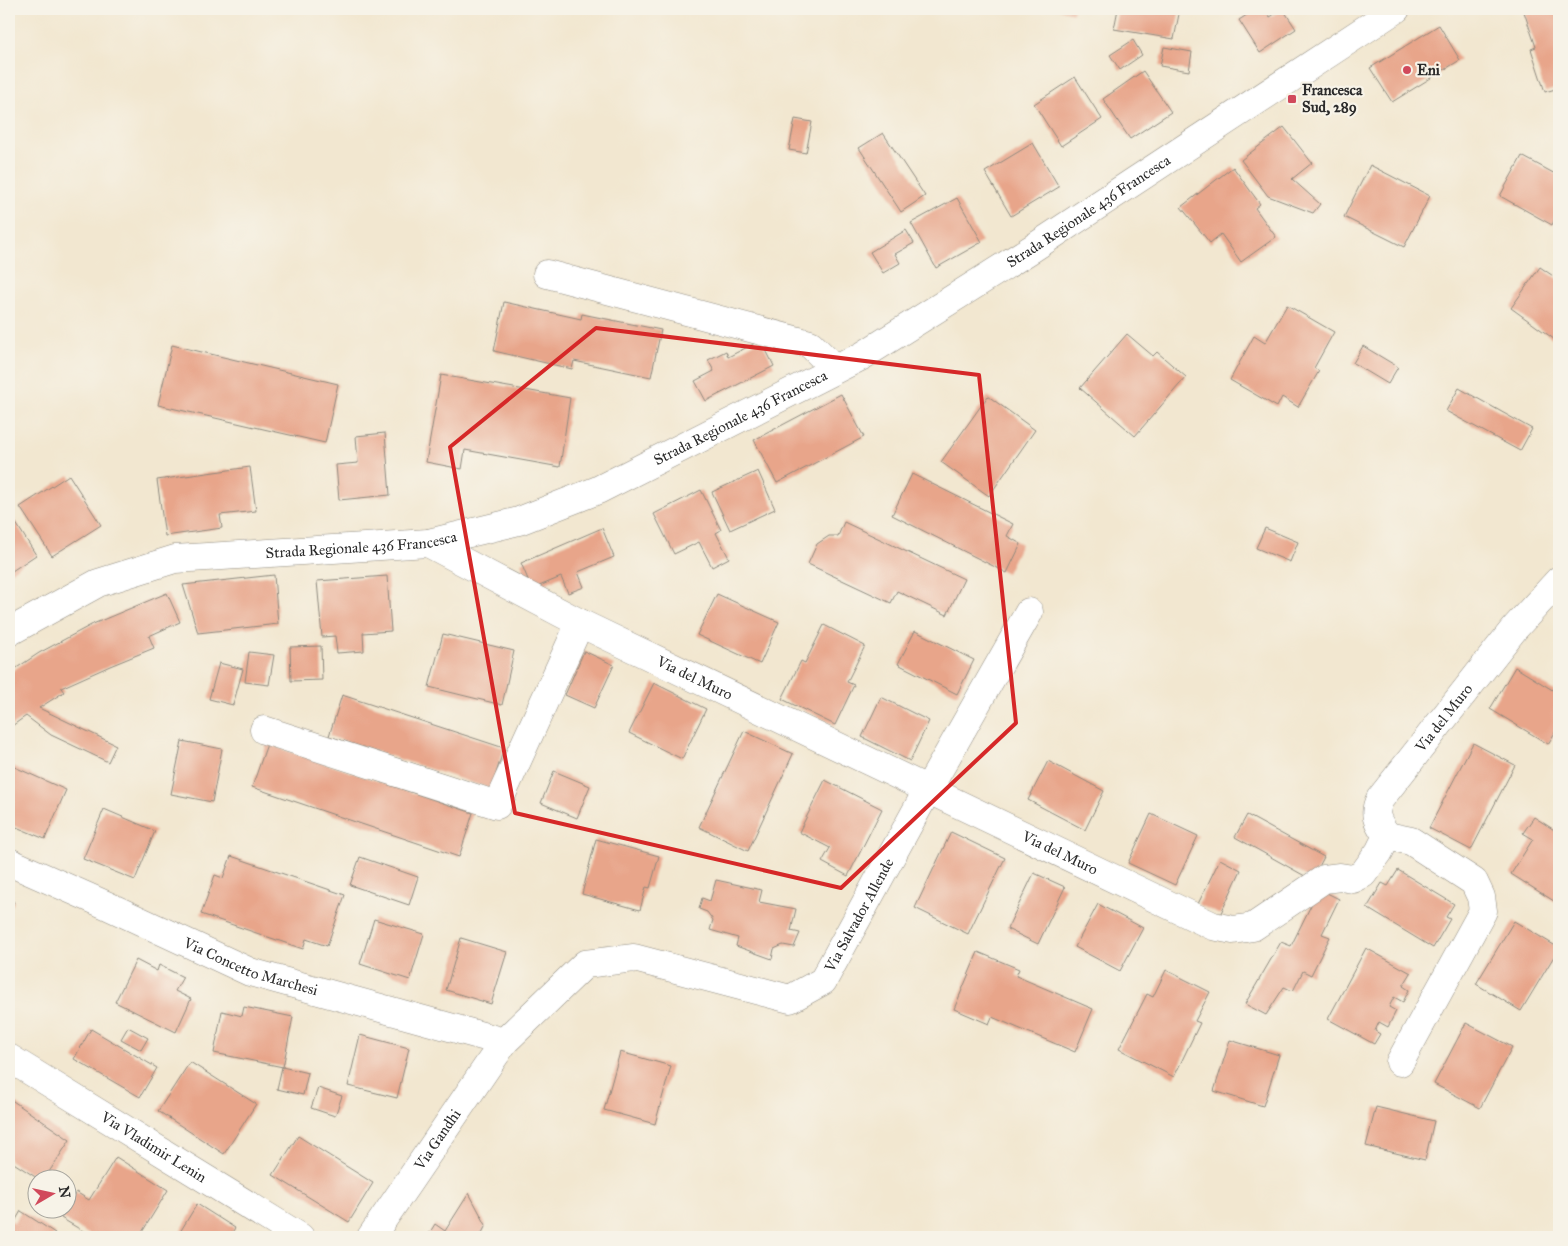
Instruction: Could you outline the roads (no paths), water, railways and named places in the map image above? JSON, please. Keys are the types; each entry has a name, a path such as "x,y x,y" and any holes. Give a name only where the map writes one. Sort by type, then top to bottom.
{"street":[{"name":"Strada Regionale 436 Francesca","path":"9,632 98,584 176,558 428,542 519,521 598,490 862,356 1033,248 1385,11"},
{"path":"547,274 810,344 835,370"},
{"name":"Via del Muro","path":"428,542 580,623 1213,926 1233,930 1253,927 1324,879 1340,877 1353,879 1363,874 1379,852 1387,836 1377,821 1376,808 1380,799 1514,629 1559,580"},
{"name":"Via Salvador Allende","path":"504,1042 585,964 634,958 790,999 823,981 927,790 1029,612"},
{"path":"264,730 497,805 580,623"},
{"path":"1387,836 1411,841 1474,882 1481,897 1483,911 1400,1062"},
{"name":"Via Concetto Marchesi","path":"9,862 250,972 504,1042"},
{"name":"Via Gandhi","path":"371,1237 504,1042"},
{"name":"Via Vladimir Lenin","path":"9,1058 300,1237"}],"place":[{"name":"Eni","path":"1407,70"},
{"name":"Francesca Sud, 289","path":"1292,99"}]}
